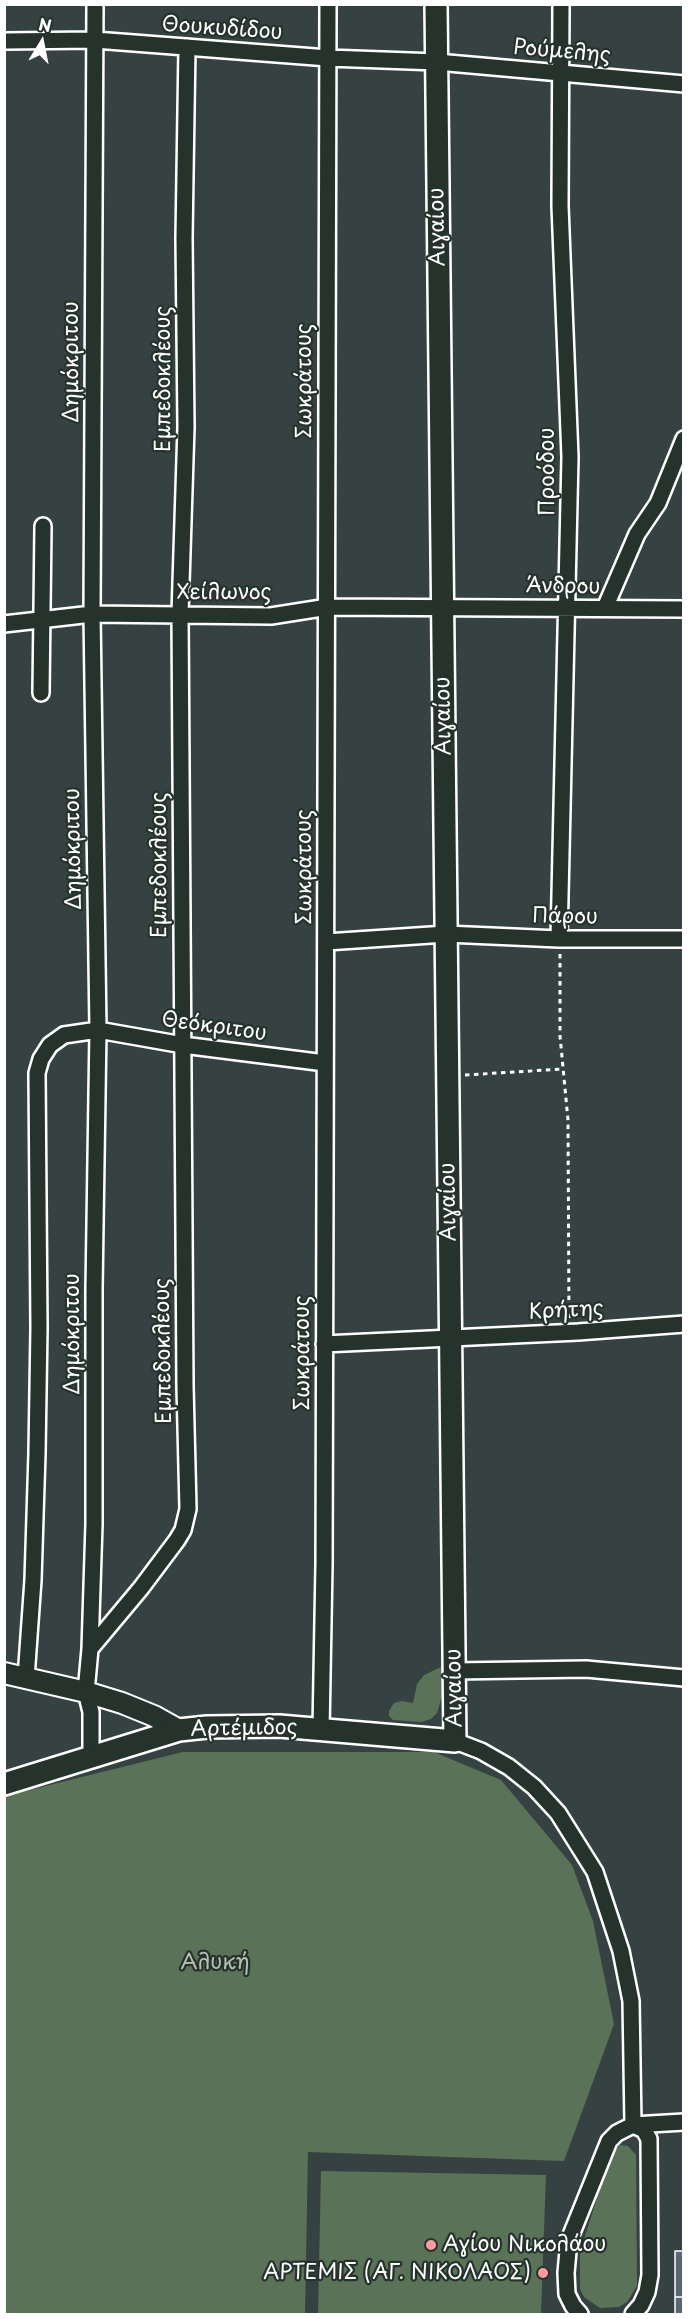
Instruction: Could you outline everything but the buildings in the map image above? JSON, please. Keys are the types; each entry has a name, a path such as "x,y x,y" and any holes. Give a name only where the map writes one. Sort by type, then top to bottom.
{"main road":[{"name":"Αιγαίου","path":"436,4 455,1741"},
{"name":"Αρτέμιδος","path":"4,1784 179,1730 240,1725 455,1741"}],"street":[{"name":"Δημόκριτου","path":"91,1758 91,1712 86,1692 90,1649 94,1524 94,1288 98,1030 92,614 95,4"},
{"name":"Σωκράτους","path":"321,1730 324,1565 328,607 326,379 328,4"},
{"name":"Προόδου","path":"559,939 570,457 560,206 561,4"},
{"name":"Θουκυδίδου","path":"4,41 95,40 328,58 436,62"},
{"name":"Εμπεδοκλέους","path":"90,1649 141,1588 177,1540 186,1518 180,614 186,427 184,238 187,47"},
{"name":"Ρούμελης","path":"436,62 684,84"},
{"path":"605,608 637,534 658,503 684,439"},
{"path":"41,693 42,526"},
{"name":"Χείλωνος","path":"4,624 92,614 262,616 328,607 443,606"},
{"name":"Άνδρου","path":"443,606 684,609"},
{"name":"Πάρου","path":"326,942 446,934 559,939 684,939"},
{"name":"Θεόκριτου","path":"26,1678 33,1580 38,1373 37,1073 41,1059 50,1045 64,1035 98,1030 183,1045 325,1063"},
{"name":"Κρήτης","path":"324,1344 684,1324"},
{"path":"454,1671 586,1669 684,1678"},
{"path":"4,1673 86,1692 154,1716 179,1730"},
{"path":"455,1741 481,1751 509,1767 534,1787 558,1813 595,1872 621,1951 631,2001 633,2126"},
{"path":"575,2312 567,2294 569,2240 609,2141 617,2133 633,2126 684,2122"},
{"path":"633,2126 644,2130 649,2139 650,2275 647,2292 641,2305 633,2314"}],"path":[{"path":"559,939 560,1035 568,1120 570,1332"},
{"path":"448,1075 563,1069"}],"green space":[{"path":"441,1667 442,1696 437,1713 431,1719 421,1722 393,1720 389,1716 389,1711 394,1703 402,1701 413,1703 417,1684 424,1675"},
{"name":"Αλυκή","path":"183,1752 434,1752 501,1780 572,1865 593,1921 614,2024 564,2161 308,2152 305,2314 5,2314 5,1796"},
{"path":"620,2145 628,2146 636,2155 637,2286 627,2302 619,2307 600,2308 584,2297 580,2289 580,2252 611,2154"},
{"name":"Αγίου Νικολάου","path":"321,2171 546,2175 541,2314 318,2314"}],"place":[{"name":"Αγίου Νικολάου","path":"431,2245"},
{"name":"ΑΡΤΕΜΙΣ (ΑΓ. ΝΙΚΟΛΑΟΣ)","path":"543,2273"}]}
